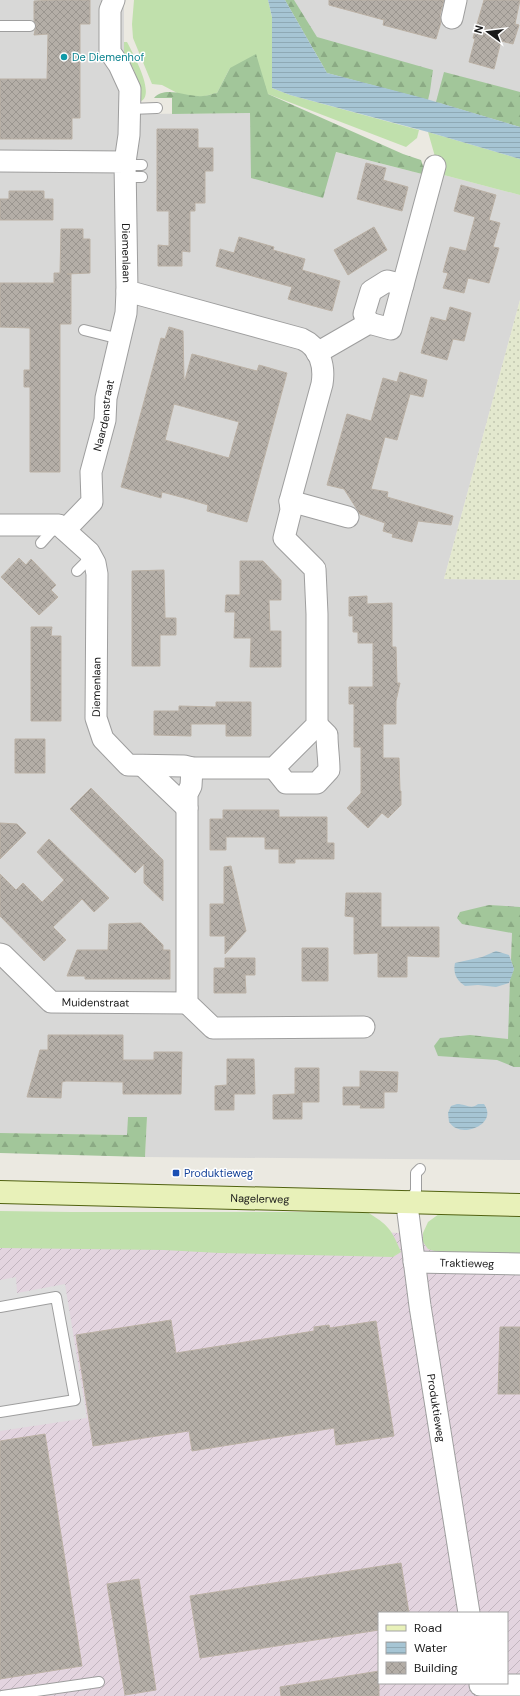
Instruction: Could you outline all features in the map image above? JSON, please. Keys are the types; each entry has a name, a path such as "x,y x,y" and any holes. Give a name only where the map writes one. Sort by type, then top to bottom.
{"main road":[{"name":"Nagelerweg","path":"0,1192 520,1205"}],"street":[{"name":"Diemenlaan","path":"114,0 110,10 110,52 130,89 129,135 134,170 127,291 302,339 312,346 323,366 322,384 290,501 291,510 284,538 315,569 317,614 317,724"},
{"path":"0,161 134,170"},
{"path":"317,353 369,323 391,329 435,166"},
{"path":"369,323 364,314 371,291 387,281 403,285"},
{"name":"Naardenstraat","path":"61,527 92,502 91,472 105,420 106,398 126,313 127,291"},
{"path":"290,501 348,517"},
{"path":"0,525 61,527 92,556"},
{"name":"Diemenlaan","path":"92,556 97,574 96,718 103,739 128,765 184,766 192,768 274,768"},
{"path":"317,724 327,735 329,770 317,783 286,783 274,768 317,724"},
{"path":"143,766 187,808"},
{"path":"192,768 192,786 187,794 186,1003 213,1028 364,1027"},
{"name":"Muidenstraat","path":"0,954 3,955 51,1002 186,1003"},
{"name":"Produktieweg","path":"408,1202 414,1262 469,1612"},
{"name":"Traktieweg","path":"414,1262 520,1264"},
{"path":"480,1688 520,1685"}],"lane":[{"path":"0,26 30,26"},
{"path":"130,109 157,108"},
{"path":"84,330 120,339"},
{"path":"41,543 61,527"},
{"path":"77,571 92,556"},
{"path":"408,1202 416,1191 416,1173 420,1168"},
{"path":"0,1307 56,1297 75,1400 0,1412"},
{"path":"2,1696 99,1682"}],"shaded area":[{"path":"0,0 124,0 124,56 129,59 138,84 139,102 141,102 143,114 250,113 335,152 426,175 440,174 520,195 520,300 444,579 520,580 520,1160 145,1157 147,1117 128,1135 0,1133"},
{"path":"285,0 520,0 520,127 327,73"},
{"path":"0,1213 520,1239 520,1696 0,1696"},
{"path":"16,1277 17,1293 65,1284 87,1418 0,1431 0,1280"}],"green space":[{"path":"134,0 268,0 272,17 272,88 290,95 419,130 417,138 406,147 268,94 230,68 217,93 201,97 181,95 162,85 152,84 133,38 132,24"},
{"path":"285,0 294,0 317,37 433,70 428,100 327,73"},
{"path":"124,42 127,42 134,55 145,83 146,92 144,98 139,102 136,77 132,65 124,56"},
{"path":"256,54 268,94 403,154 421,160 426,175 336,152 323,198 251,178 250,113 172,114 172,98 154,98 158,94 169,92 193,96 206,96 217,93 230,68"},
{"path":"444,72 520,92 520,127 436,102"},
{"path":"428,132 520,159 520,195 440,174"},
{"path":"520,300 520,580 444,579"},
{"path":"489,905 520,907 520,1067 514,1067 497,1060 438,1056 434,1046 440,1038 470,1035 508,1039 510,979 514,969 511,960 512,933 462,924 457,918 460,912"},
{"path":"128,1117 147,1117 145,1157 0,1153 0,1133 127,1135"},
{"path":"0,1211 367,1212 380,1220 388,1228 401,1252 393,1257 219,1253 164,1250 0,1248"},
{"path":"439,1214 520,1217 520,1254 438,1252 428,1249 423,1242 423,1233 428,1222"}],"water":[{"path":"268,0 285,0 327,73 423,98 520,127 520,159 428,132 290,95 272,88 272,17"},
{"path":"496,951 509,955 514,969 509,983 496,987 478,985 465,986 457,979 454,970 455,963 482,957"},
{"path":"457,1104 473,1107 478,1104 484,1104 487,1110 487,1116 480,1125 474,1128 461,1130 456,1128 449,1122 448,1113 451,1106"}],"building":[{"name":"De Diemenhof","path":"90,0 90,24 80,24 80,118 72,118 72,139 0,139 0,79 47,79 48,34 34,35 36,26 34,21 34,1"},
{"path":"329,0 444,0 440,15 441,22 436,39 383,25 384,20 329,5"},
{"path":"484,0 520,0 515,24 519,25 513,44 501,41 494,69 469,62 475,39 473,38"},
{"path":"157,129 198,129 198,148 213,148 213,171 205,171 205,203 195,203 195,211 190,211 190,252 182,251 182,266 158,266 158,245 169,246 169,211 157,211"},
{"path":"366,163 386,168 383,180 408,187 402,211 357,199"},
{"path":"461,185 496,195 489,220 500,223 493,247 499,248 489,283 468,278 464,293 443,288 448,273 443,272 450,247 466,251 475,217 454,211"},
{"path":"9,191 44,191 44,199 53,199 53,220 0,220 0,199 9,199"},
{"path":"374,227 387,250 348,275 334,250"},
{"path":"61,229 83,229 83,239 90,239 90,273 67,274 71,274 71,324 60,324 60,472 30,472 30,387 24,387 24,370 30,370 30,328 0,327 0,283 54,283 54,273 60,273"},
{"path":"239,237 274,247 273,250 305,259 302,270 340,281 332,311 288,299 292,287 216,266 220,249 234,253"},
{"path":"450,307 471,313 464,341 453,339 447,360 421,353 431,317 446,321"},
{"path":"169,327 183,331 185,380 192,354 257,371 259,365 287,373 247,522 207,511 208,505 188,499 162,492 161,498 121,487 161,338 165,339","holes":["174,404 239,422 229,458 165,440"]},
{"path":"400,372 427,380 423,397 410,394 397,440 385,437 371,489 388,492 387,497 453,516 451,525 418,521 412,542 392,537 393,534 383,531 385,523 360,514 344,489 327,485 347,414 371,421 383,378 397,382"},
{"path":"19,558 26,565 31,559 56,585 51,590 58,597 39,615 1,577"},
{"path":"240,561 263,561 281,580 281,600 269,600 270,631 281,631 281,667 250,667 251,638 234,638 235,612 225,612 226,595 240,595"},
{"path":"164,570 165,618 176,618 176,635 160,635 160,666 132,666 132,571"},
{"path":"367,596 367,604 392,603 392,647 396,647 397,683 400,683 396,701 396,724 383,724 383,758 399,758 401,791 401,805 388,818 382,813 368,828 347,808 361,793 361,747 354,747 354,704 349,704 349,687 373,687 373,643 358,643 358,632 353,632 353,616 349,616 349,597"},
{"path":"31,627 52,627 51,636 61,636 61,721 31,721"},
{"path":"216,702 251,702 251,736 226,736 226,724 191,724 191,736 154,735 154,711 179,711 179,706 216,707"},
{"path":"15,739 45,739 45,773 15,773"},
{"path":"91,788 163,860 163,901 144,883 144,864 135,873 70,809"},
{"path":"223,810 279,810 279,817 327,817 327,843 334,843 334,859 295,859 295,863 279,863 279,849 265,849 265,837 226,837 226,850 210,850 210,819 223,819"},
{"path":"0,823 17,824 26,833 0,859"},
{"path":"49,839 109,898 94,912 82,899 53,927 66,940 44,961 0,916 0,874 16,890 23,883 42,902 64,880 37,852"},
{"path":"231,866 246,931 225,954 225,936 210,936 210,904 224,904 224,867"},
{"path":"346,893 381,893 381,927 439,927 439,957 407,956 407,977 378,977 378,953 354,954 354,917 345,916"},
{"path":"141,923 163,945 163,950 170,950 170,979 85,979 85,976 67,976 77,950 108,950 109,924"},
{"path":"302,948 328,948 328,981 302,981"},
{"path":"225,958 255,958 255,975 245,975 246,993 214,993 214,968 225,968"},
{"path":"48,1035 123,1035 123,1060 154,1060 154,1052 182,1052 181,1094 123,1094 123,1082 66,1081 62,1082 61,1098 27,1097 40,1050 48,1050"},
{"path":"227,1059 254,1059 255,1094 234,1094 234,1110 215,1110 215,1086 227,1085"},
{"path":"295,1068 319,1068 319,1102 302,1102 302,1119 273,1119 273,1095 295,1094"},
{"path":"360,1071 398,1072 397,1092 384,1092 384,1108 360,1108 361,1105 343,1105 343,1087 360,1087"},
{"path":"171,1320 176,1353 314,1331 314,1327 329,1325 330,1328 376,1321 394,1436 336,1445 334,1428 192,1451 189,1431 93,1446 76,1335"},
{"path":"500,1327 520,1327 520,1394 498,1394"},
{"path":"45,1434 82,1666 0,1679 0,1441"},
{"path":"401,1563 409,1612 378,1612 378,1630 200,1658 190,1596"},
{"path":"139,1579 156,1690 125,1695 107,1584"},
{"path":"378,1671 379,1696 281,1696 280,1687"}],"place":[{"name":"De Diemenhof","path":"64,57"},
{"name":"Produktieweg","path":"176,1173"}]}
